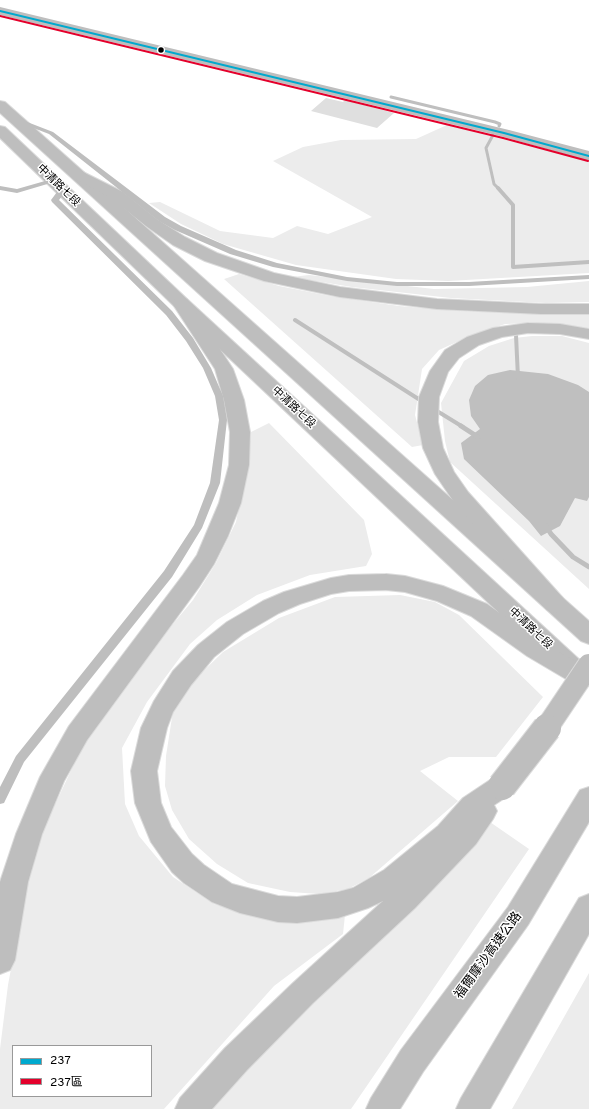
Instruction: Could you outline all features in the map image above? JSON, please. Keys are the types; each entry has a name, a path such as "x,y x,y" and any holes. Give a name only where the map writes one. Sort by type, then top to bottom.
{"main road":[{"path":"0,10 504,133 589,156"},
{"name":"中清路七段","path":"0,105 589,635"},
{"name":"中清路七段","path":"0,130 181,303 586,675"},
{"path":"77,174 117,195 152,223 184,244 223,262 270,277 340,292 437,304 541,309 589,309"},
{"path":"0,960 14,882 29,834 52,777 78,733 191,581 206,558 217,536 230,503 240,465 240,432 234,400 224,369 181,303"},
{"path":"555,604 461,496 445,474 433,448 428,422 429,397 439,371 452,354 473,341 499,332 528,328 560,329 589,334"},
{"path":"191,1109 242,1053 303,993 406,899 466,836 586,675 535,650 479,610 443,594 405,584 386,582 350,583 332,586 292,598 271,607 235,628 206,651 182,678 163,708 150,742 144,771 145,787 153,819 160,834 170,849 186,866 208,884 222,893 240,900 278,909 297,910 338,905 358,899 377,890 394,879 447,834 472,806 502,786"},
{"name":"福爾摩沙高速公路","path":"382,1109 412,1061 518,916 589,798"},
{"path":"472,1109 589,907"}],"lane":[{"path":"16,119 51,133 162,219 178,228 213,244 276,265 347,279 397,284 469,284 589,277"},
{"path":"0,188 17,191 58,185 55,200 155,299 190,340 207,368 219,396 223,420 215,483 199,526 168,574 20,759 0,799"}],"shaded area":[{"path":"447,125 589,161 589,273 448,281 396,279 296,265 223,244 181,224 149,203 160,202 220,231 273,238 297,226 328,234 372,217 273,161 303,147 341,140 416,139"},
{"path":"239,274 279,286 330,296 399,306 459,311 589,314 589,330 535,323 505,324 468,337 439,350 422,369 415,415 423,445 412,447 224,279"},
{"path":"309,275 434,289 527,287 589,281 589,302 546,303 451,298 352,287 292,277"},
{"path":"532,336 562,336 589,343 589,589 450,462 445,441 441,403 464,361 489,346 514,338"},
{"path":"510,370 548,374 578,385 589,392 589,497 587,501 575,498 560,526 541,536 529,521 464,459 461,443 480,429 471,416 469,400 475,386 488,375"},
{"path":"269,423 364,520 372,554 366,566 310,575 257,595 217,620 190,644 147,702 122,748 125,804 139,836 173,877 214,904 254,917 305,920 345,915 343,934 274,986 164,1109 0,1109 0,1049 8,985 26,888 45,826 82,747 133,672 193,600 216,563 236,522 248,460 251,432"},
{"path":"400,595 435,602 459,615 543,697 496,757 449,757 420,771 458,801 369,878 348,889 319,894 290,892 248,883 217,864 189,839 172,810 165,786 166,756 173,711 189,685 223,652 279,618 335,597"},
{"path":"487,820 529,849 351,1109 208,1109"},
{"path":"589,973 589,1109 512,1109"}],"building":[{"path":"326,98 343,102 345,100 394,113 377,128 311,111"}],"waterway":[{"path":"391,97 495,122 500,124 499,126"},
{"path":"493,135 486,148 494,184 498,188"},
{"path":"498,188 513,205 513,267 589,262"},
{"path":"295,320 420,400"},
{"path":"516,335 518,378"},
{"path":"437,411 463,427"},
{"path":"461,426 478,437"},
{"path":"546,526 551,534 573,557 589,567"}],"transit line":[{"name":"237","path":"0,11 504,133 589,156"},
{"name":"237區","path":"0,16 503,138 588,161"}]}
